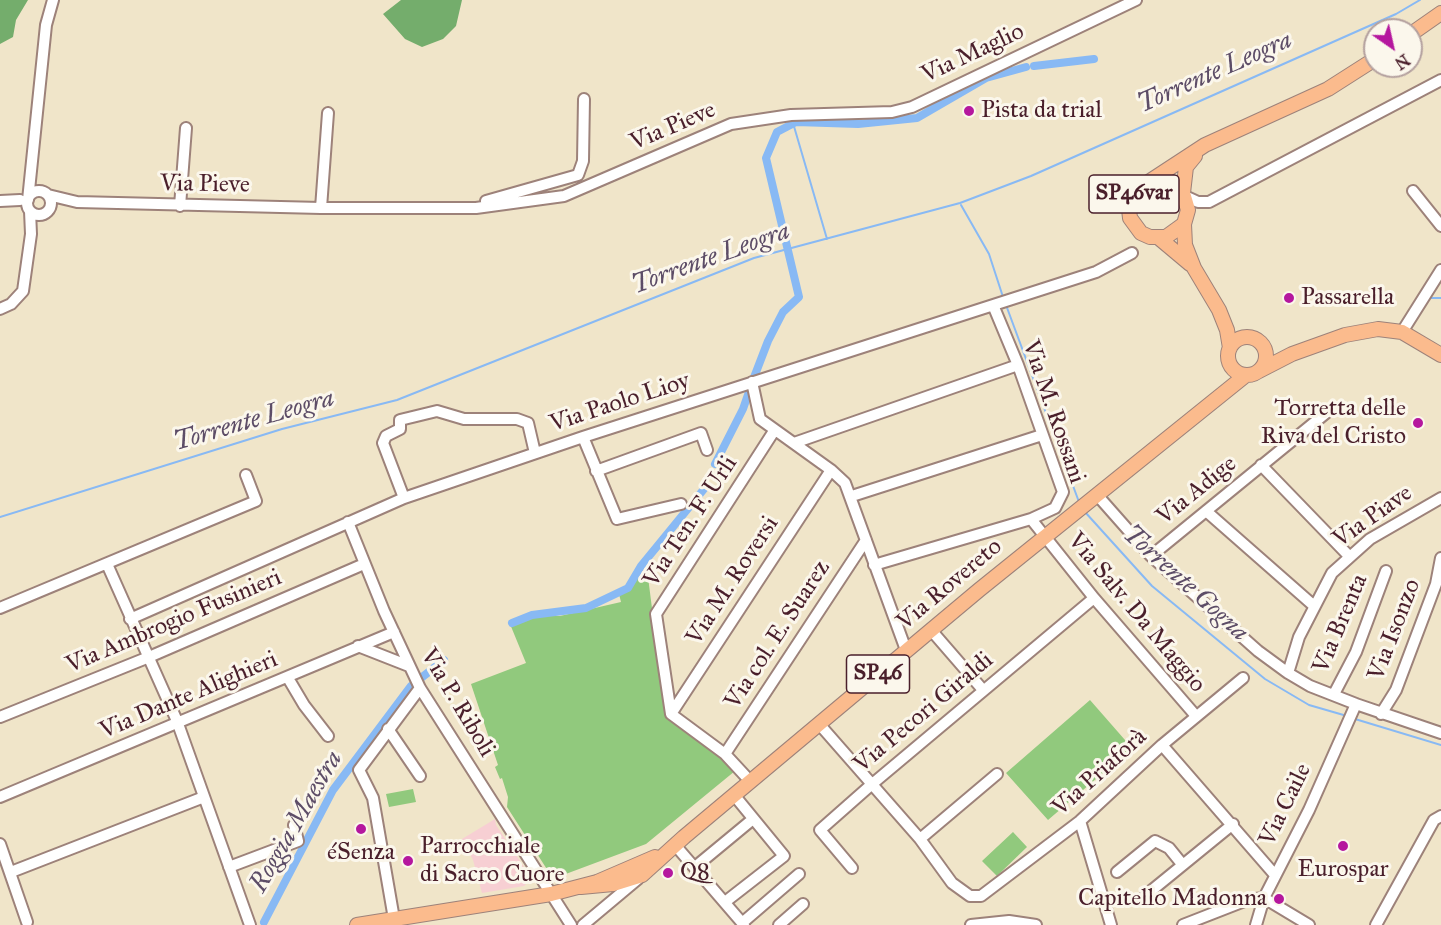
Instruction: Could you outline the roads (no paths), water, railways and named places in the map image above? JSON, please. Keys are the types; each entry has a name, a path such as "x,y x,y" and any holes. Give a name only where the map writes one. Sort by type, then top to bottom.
{"main road":[{"path":"1423,26 1437,16"},
{"name":"SP46var","path":"1194,268 1159,238 1141,233 1130,218 1129,209 1135,191 1205,145 1328,89 1363,67"},
{"name":"SP46var","path":"1222,139 1190,160 1183,178 1188,210 1184,224 1185,245 1194,268 1219,310 1227,330 1229,354"},
{"name":"SP46var","path":"1150,181 1169,181 1184,194"},
{"name":"SP46var","path":"1159,238 1173,234 1184,224"},
{"name":"SP46var","path":"1219,310 1248,337 1262,344"},
{"name":"SP46","path":"1093,499 1214,399 1252,374 1292,354 1358,331 1378,328 1402,332 1441,355"},
{"path":"1248,337 1238,340 1229,354 1235,370 1252,374 1266,359 1262,344"},
{"path":"1262,344 1292,354"},
{"name":"SP46","path":"1214,399 1227,377 1229,354"},
{"name":"Via Rovereto","path":"642,871 820,725 906,650 1093,499"},
{"name":"SP46","path":"581,887 617,889 642,871"},
{"name":"SP46","path":"357,925 551,894 642,871"}],"street":[{"path":"0,309 11,304 23,291 31,234 26,204 32,173 46,25 52,0"},
{"name":"Via Maglio","path":"892,112 912,107 1136,0"},
{"path":"1184,194 1198,202 1209,202 1441,80"},
{"name":"Via Pieve","path":"476,208 487,201 572,179 578,175 583,161 584,99"},
{"name":"Via Pieve","path":"44,193 77,202 180,206 476,208 564,196 731,124 791,115 892,112"},
{"path":"321,208 328,113"},
{"path":"180,206 186,128"},
{"path":"31,234 51,202 32,173"},
{"path":"1413,191 1441,226"},
{"path":"26,204 33,194 44,193"},
{"path":"0,201 26,204 46,212"},
{"name":"Via Pieve","path":"46,212 77,202"},
{"name":"Via Paolo Lioy","path":"130,619 404,498 583,436 1096,272 1132,253"},
{"path":"1402,332 1441,270"},
{"name":"Via M. Rossani","path":"874,565 1031,519 1055,508 1063,492 1018,365 1001,302"},
{"path":"794,443 1018,365"},
{"path":"752,382 760,419 831,470 845,483 852,496 874,565 906,650"},
{"path":"404,498 383,443 386,436 400,429 400,420 437,411 464,419 517,420 528,423 535,453"},
{"name":"Via Adige","path":"1151,556 1326,413"},
{"name":"Via Ten. F. Urli","path":"671,714 656,614 774,431"},
{"path":"596,471 701,433 707,450"},
{"path":"852,496 1042,435"},
{"path":"583,436 617,519 681,504"},
{"path":"1261,465 1349,556"},
{"name":"Via M. Roversi","path":"671,714 831,470"},
{"path":"0,608 256,501 246,476"},
{"name":"Via Piave","path":"1288,673 1299,637 1313,605 1332,573 1349,556 1401,520 1441,498"},
{"path":"1093,499 1151,556 1258,651 1288,673 1310,686 1334,694 1355,707 1441,733"},
{"path":"1206,511 1313,605"},
{"name":"Via Salv. Da Maggio","path":"1031,519 1094,598 1196,716"},
{"name":"Via P. Riboli","path":"348,522 364,564 420,688 572,925"},
{"name":"Via col. E. Suarez","path":"725,754 866,540"},
{"name":"Via Isonzo","path":"1382,714 1396,690 1412,648 1436,584 1441,558"},
{"path":"107,564 177,721 250,925"},
{"name":"Via Ambrogio Fusinieri","path":"0,717 148,657 364,564"},
{"name":"Via Brenta","path":"1334,694 1356,652 1386,571"},
{"name":"Via Pecori Giraldi","path":"852,868 820,830 871,784 1094,598"},
{"path":"931,630 983,690"},
{"name":"Via Dante Alighieri","path":"0,797 394,632"},
{"path":"358,646 409,666"},
{"path":"288,678 304,705 328,736"},
{"name":"Via Priaforà","path":"920,839 952,884 970,896 981,896 1080,821 1162,745 1244,678"},
{"path":"394,919 373,798 359,770 420,688"},
{"name":"Via Caile","path":"1256,925 1264,898 1355,707"},
{"path":"671,714 725,754 750,782"},
{"path":"820,725 920,839 997,774"},
{"path":"388,729 420,776"},
{"path":"1162,745 1275,875"},
{"path":"725,902 784,856 734,795"},
{"path":"11,872 204,797"},
{"path":"1376,925 1434,820 1441,816"},
{"path":"695,867 753,819"},
{"path":"1080,821 1111,925"},
{"path":"1146,895 1233,824"},
{"path":"229,867 298,841 294,825"},
{"path":"1117,872 1155,841 1169,848 1182,864"},
{"path":"0,844 27,922"},
{"path":"672,848 695,867 743,924 799,874"},
{"name":"Via Rovereto","path":"583,925 617,889 642,871"},
{"path":"1183,925 1247,900 1264,898 1309,925"},
{"path":"779,925 803,904"},
{"path":"971,925 1009,921 1036,925"}],"waterway":[{"name":"Torrente Leogra","path":"0,517 282,429 397,400 754,258 960,203 1031,176 1396,14 1420,0"},
{"name":"Roggia Maestra","path":"1034,66 1094,59"},
{"name":"Roggia Maestra","path":"753,380 768,341 783,312 799,297 766,158 777,132 796,122 858,124 917,118 986,78 1026,67"},
{"path":"793,123 827,239"},
{"name":"Torrente Gogna","path":"961,205 989,254 1003,297"},
{"path":"1429,298 1441,298"},
{"name":"Torrente Gogna","path":"1006,305 1079,502"},
{"name":"Roggia Maestra","path":"715,464 743,409 751,386"},
{"name":"Roggia Maestra","path":"512,623 532,615 586,608 628,588 641,566 704,489"},
{"name":"Torrente Gogna","path":"1085,512 1152,586 1265,679 1309,705 1347,716"},
{"name":"Roggia Maestra","path":"421,678 444,660"},
{"name":"Roggia Maestra","path":"264,922 333,790 411,686"},
{"name":"Torrente Gogna","path":"1355,719 1441,745"}],"place":[{"name":"Pista da trial","path":"969,111"},
{"name":"Passarella","path":"1289,298"},
{"name":"Torretta delle Riva del Cristo","path":"1418,423"},
{"name":"éSenza","path":"361,829"},
{"name":"Eurospar","path":"1343,846"},
{"name":"Parrocchiale di Sacro Cuore","path":"408,861"},
{"name":"Q8","path":"668,873"},
{"name":"Capitello Madonna","path":"1279,899"}]}
